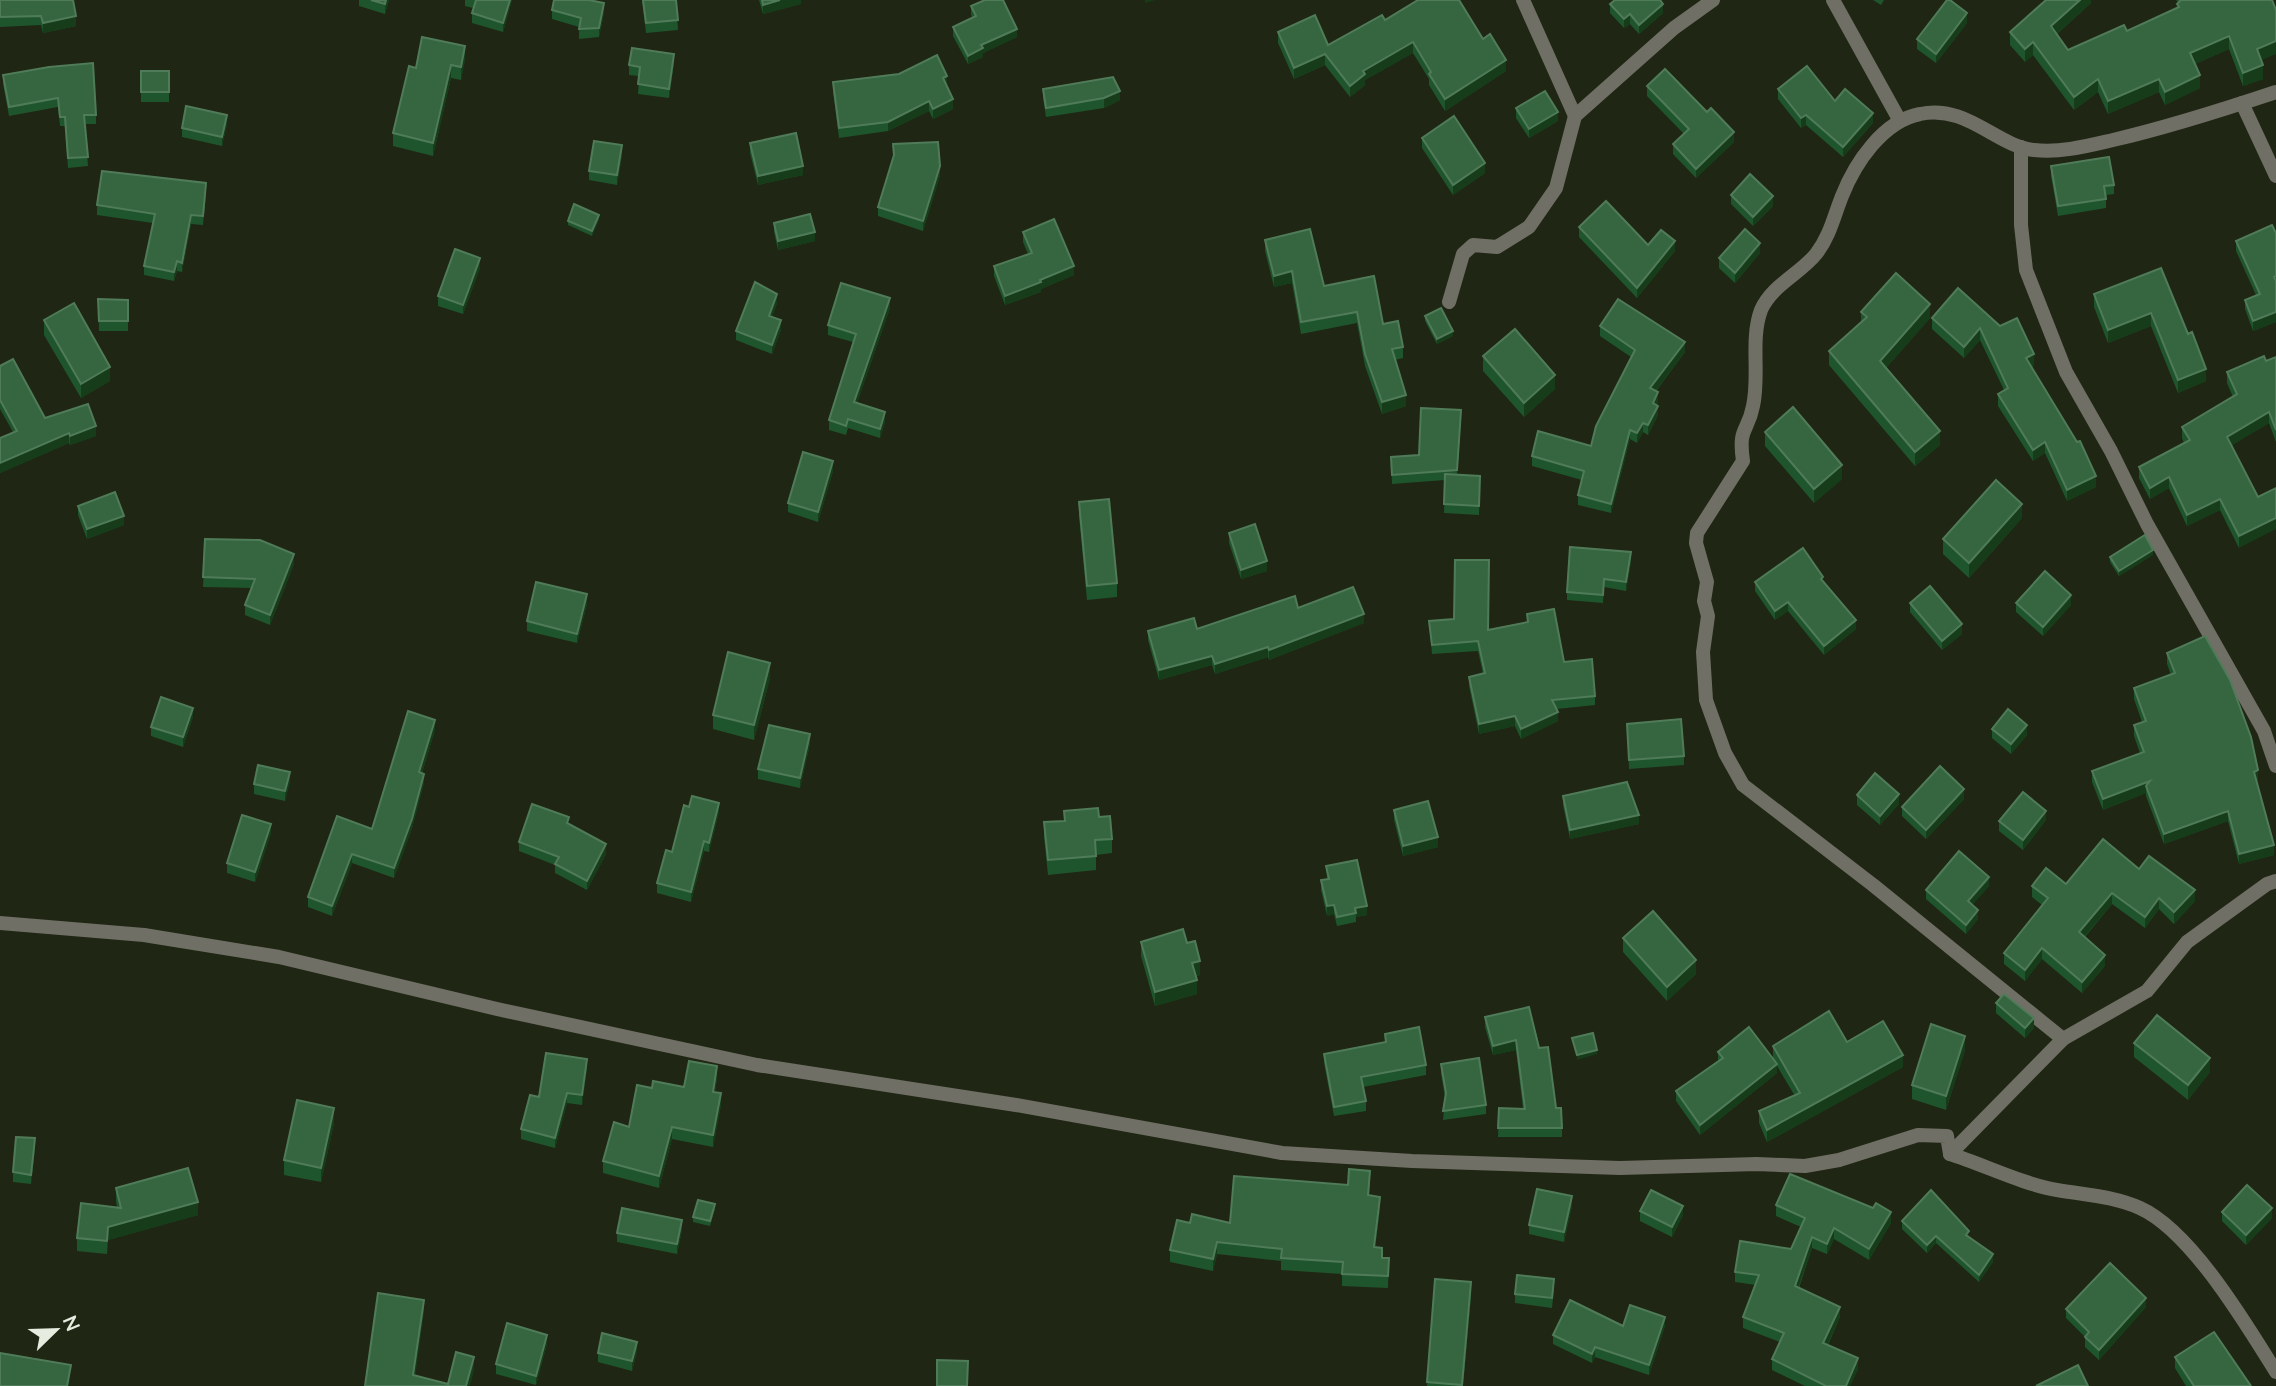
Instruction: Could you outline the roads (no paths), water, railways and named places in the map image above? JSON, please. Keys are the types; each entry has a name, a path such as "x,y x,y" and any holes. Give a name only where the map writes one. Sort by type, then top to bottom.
{"street":[{"path":"1523,0 1575,116"},
{"path":"1448,302 1463,254 1474,245 1497,247 1529,227 1556,188 1575,116 1674,28 1713,0"},
{"path":"1833,0 1900,121"},
{"path":"2063,1039 1873,885 1743,785 1725,753 1706,700 1703,652 1709,616 1704,601 1707,582 1696,543 1697,533 1743,461 1740,436 1753,407 1760,314 1771,294 1816,254 1828,237 1842,195 1863,157 1900,121 1920,114 1942,113 1967,119 2021,147 2054,151 2172,127 2276,92"},
{"path":"2242,103 2276,176"},
{"path":"2021,147 2021,225 2026,270 2066,372 2111,451 2147,524 2264,731 2276,766"},
{"path":"1950,1154 2063,1039 2147,991 2187,942 2267,884 2276,881"},
{"path":"0,923 144,935 279,957 497,1009 757,1065 1016,1105 1282,1153 1412,1161 1620,1168 1756,1164 1805,1166 1839,1160 1918,1135 1947,1136 1950,1154"},
{"path":"1950,1154 2055,1190 2094,1194 2143,1209 2189,1246 2241,1316 2276,1372"}]}
